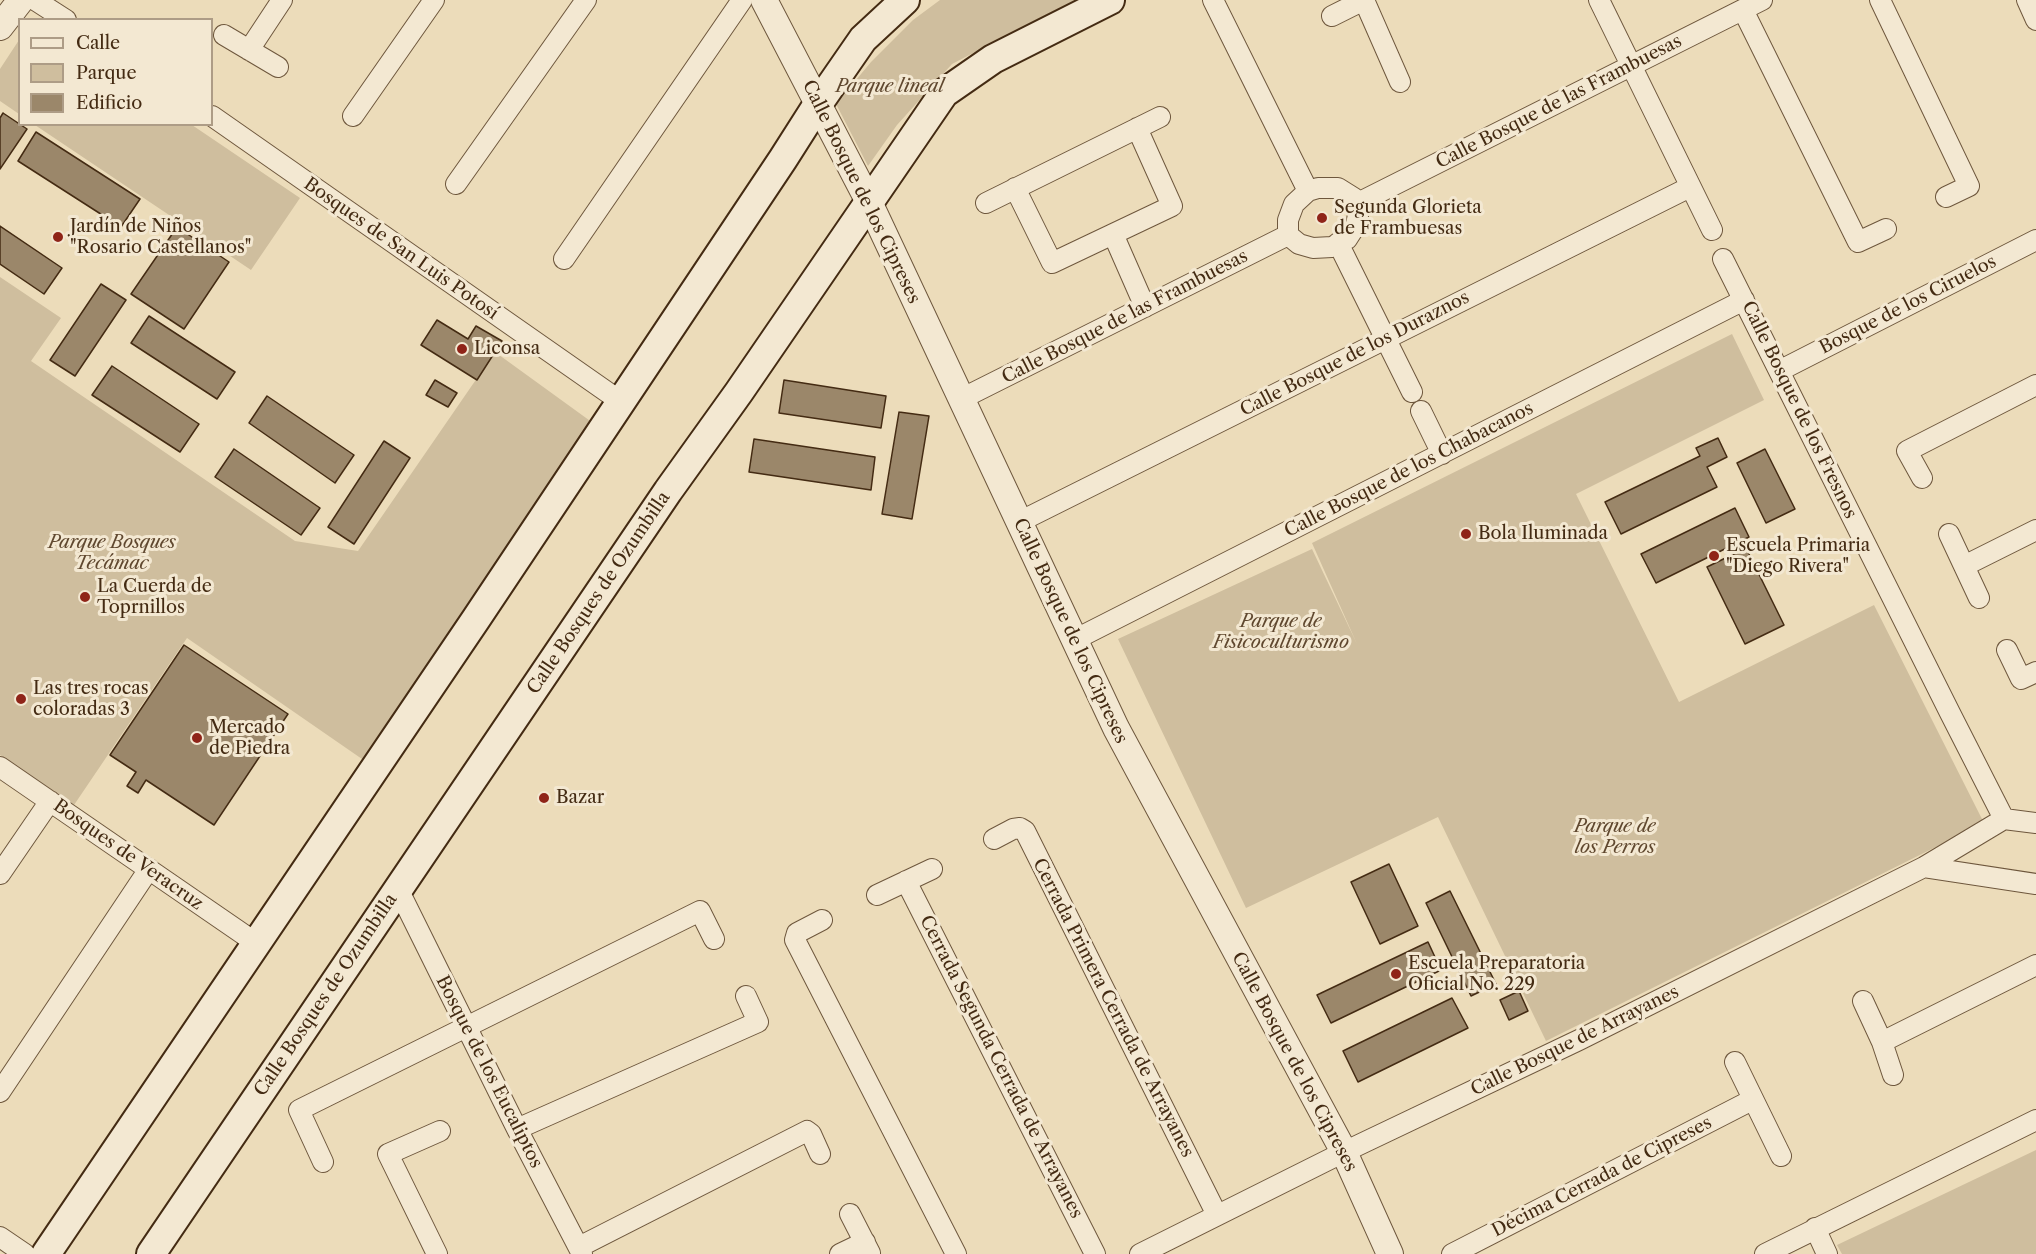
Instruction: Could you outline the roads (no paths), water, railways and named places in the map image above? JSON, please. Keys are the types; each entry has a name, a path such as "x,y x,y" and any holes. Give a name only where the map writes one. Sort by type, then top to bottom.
{"main road":[{"path":"46,1254 818,104 863,39 905,0"},
{"name":"Calle Bosques de Ozumbilla","path":"151,1254 668,491 944,93 993,59 1110,0"}],"street":[{"path":"0,27 21,0"},
{"path":"35,0 63,18"},
{"path":"249,50 282,0"},
{"path":"352,116 434,0"},
{"path":"456,184 586,0"},
{"path":"564,259 742,0"},
{"name":"Calle Bosque de los Cipreses","path":"764,0 869,202 1116,728 1344,1152 1390,1254"},
{"path":"1213,0 1308,191"},
{"path":"1332,16 1364,0 1400,82"},
{"path":"1599,0 1712,231"},
{"name":"Calle Bosque de las Frambuesas","path":"1356,204 1762,0"},
{"path":"1880,0 1969,186 1946,197"},
{"path":"2026,0 2036,20"},
{"path":"1743,10 1858,242 1886,229"},
{"path":"224,35 278,67"},
{"name":"Bosques de San Luis Potosí","path":"213,117 620,401"},
{"path":"986,203 1160,117"},
{"path":"1015,188 1052,263 1172,206 1137,128"},
{"name":"Calle Bosque de los Duraznos","path":"1019,522 1690,187"},
{"path":"1318,188 1338,188 1354,198 1356,204 1359,210 1356,225 1347,239 1332,247 1313,248 1299,244 1288,235 1288,220 1294,204 1308,191 1318,188"},
{"path":"1113,234 1145,307"},
{"name":"Calle Bosque de las Frambuesas","path":"962,399 1288,235"},
{"name":"Bosque de los Ciruelos","path":"1779,371 2036,240"},
{"path":"1338,243 1412,392"},
{"name":"Calle Bosque de los Fresnos","path":"1724,259 2004,819"},
{"name":"Calle Bosque de los Chabacanos","path":"1074,640 1744,300"},
{"path":"1922,478 1907,451 2036,385"},
{"path":"1421,411 1442,454"},
{"path":"1964,566 2036,530"},
{"path":"1949,534 1979,598"},
{"path":"2007,650 2021,679 2036,672"},
{"name":"Bosques de Veracruz","path":"0,767 256,943"},
{"path":"0,874 50,801"},
{"path":"2004,819 2036,823"},
{"name":"Calle Bosque de Arrayanes","path":"1140,1254 1344,1152 1579,1040 1924,867 2004,819"},
{"name":"Cerrada Primera Cerrada de Arrayanes","path":"994,839 1013,829 1020,828 1025,831 1217,1215"},
{"path":"1924,867 2036,884"},
{"path":"0,1092 149,869"},
{"path":"877,895 932,869"},
{"name":"Cerrada Segunda Cerrada de Arrayanes","path":"906,881 1095,1254"},
{"name":"Bosque de los Eucaliptos","path":"398,889 580,1250"},
{"path":"323,1162 299,1110 700,911 714,939"},
{"path":"822,920 797,933 795,940 956,1254"},
{"path":"1882,1042 2036,965"},
{"path":"517,1129 758,1022 746,996"},
{"path":"1863,1001 1882,1042 1893,1075"},
{"path":"1735,1062 1781,1156"},
{"name":"Décima Cerrada de Cipreses","path":"1452,1254 1752,1100"},
{"path":"1765,1254 2036,1120"},
{"path":"437,1254 388,1154 440,1131"},
{"path":"580,1250 807,1131 811,1134 820,1154"},
{"path":"840,1254 868,1248 850,1214"},
{"path":"1815,1228 1827,1254"},
{"path":"0,1237 25,1254"}],"place":[{"name":"Segunda Glorieta de Frambuesas","path":"1322,218"},
{"name":"Jardín de Niños \"Rosario Castellanos\"","path":"58,237"},
{"name":"Liconsa","path":"462,349"},
{"name":"Bola Iluminada","path":"1466,534"},
{"name":"Escuela Primaria \"Diego Rivera\"","path":"1714,556"},
{"name":"La Cuerda de Toprnillos","path":"85,597"},
{"name":"Las tres rocas coloradas 3","path":"21,699"},
{"name":"Mercado de Piedra","path":"197,738"},
{"name":"Bazar","path":"544,798"},
{"name":"Escuela Preparatoria Oficial No. 229","path":"1396,974"}],"park label":[{"name":"Parque lineal","path":"890,87"},
{"name":"Parque Bosques Tecámac","path":"112,553"},
{"name":"Parque de Fisicoculturismo","path":"1281,632"},
{"name":"Parque de los Perros","path":"1615,837"}]}
